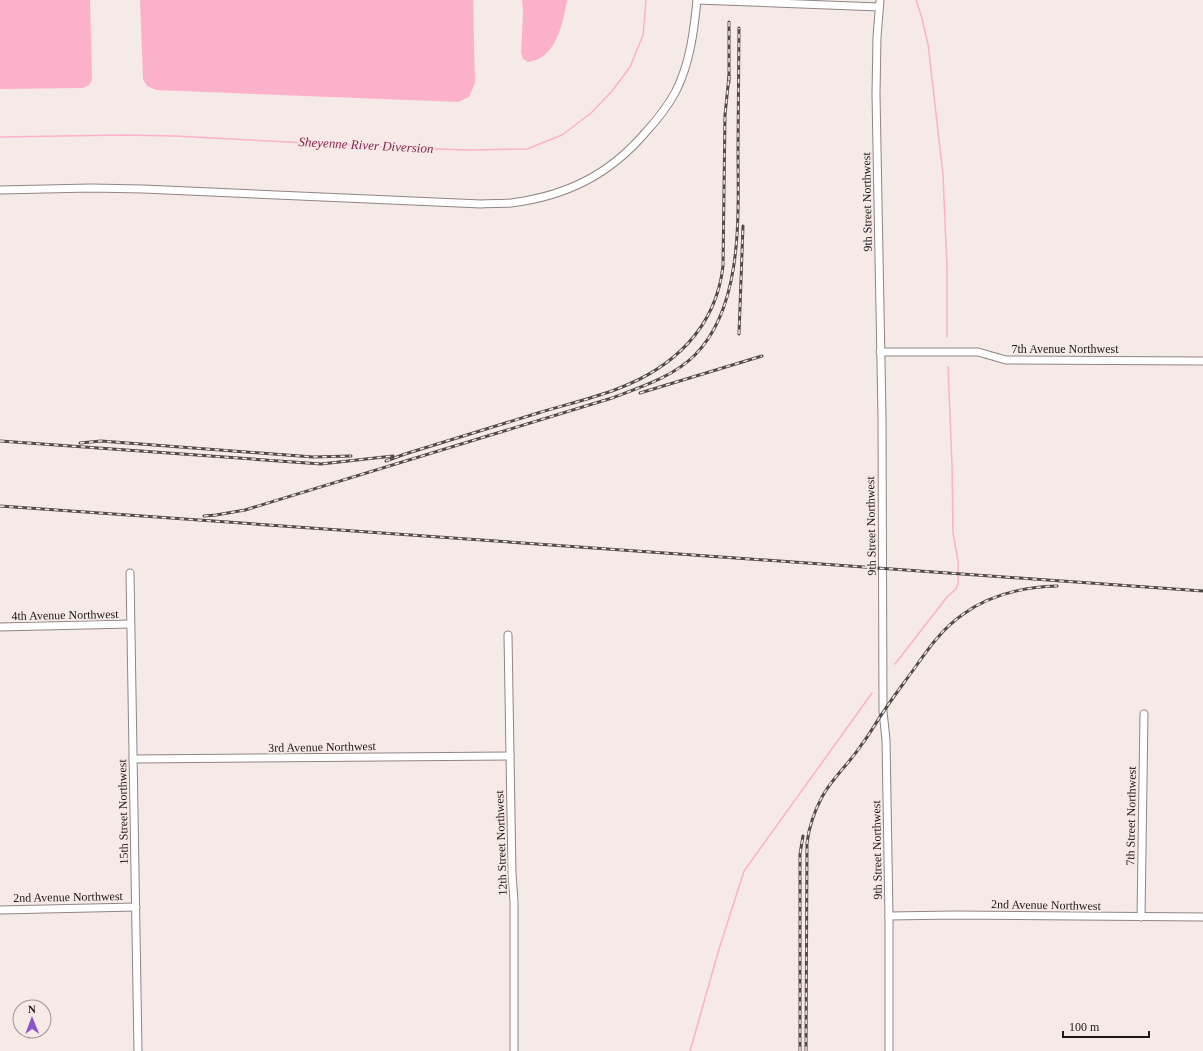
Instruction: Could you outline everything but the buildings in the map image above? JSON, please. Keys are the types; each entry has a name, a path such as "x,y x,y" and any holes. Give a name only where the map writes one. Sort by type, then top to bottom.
{"street":[{"path":"0,190 91,188 143,189 481,204 511,203 538,198 567,189 588,180 614,164 659,118 676,91 686,64 694,36 697,0 879,4"},
{"name":"9th Street Northwest","path":"879,4 876,94 882,417 884,711 886,740 889,916 889,1051"},
{"name":"7th Avenue Northwest","path":"880,352 978,352 1006,360 1203,361"},
{"name":"15th Street Northwest","path":"130,573 138,1051"},
{"name":"4th Avenue Northwest","path":"0,627 130,624"},
{"name":"12th Street Northwest","path":"508,635 512,874 514,901 514,1051"},
{"name":"7th Street Northwest","path":"1141,917 1144,714"},
{"name":"3rd Avenue Northwest","path":"133,759 510,756"},
{"name":"2nd Avenue Northwest","path":"0,910 136,907"},
{"name":"2nd Avenue Northwest","path":"889,916 954,915 1203,917"}],"shaded area":[{"path":"0,0 90,0 92,80 89,85 83,88 0,89"},
{"path":"140,0 473,0 475,83 469,97 458,102 156,90 147,86 143,79"},
{"path":"522,0 567,0 560,29 552,47 538,59 528,62 523,59 521,53 523,13"}],"waterway":[{"name":"Sheyenne River Diversion","path":"0,137 122,135 175,136 404,148 469,150 527,149 562,135 591,113 612,91 630,67 643,35 646,0"},
{"path":"916,0 928,44 943,175 947,269 947,337"},
{"path":"895,664 947,597 956,589 958,583 958,561 953,533 948,367"},
{"path":"690,1051 719,949 744,871 872,693"}],"railway":[{"path":"729,22 729,82"},
{"path":"204,516 245,510 612,398 656,381 677,369 695,355 711,334 722,311 730,285 735,258 738,202 739,28"},
{"path":"386,461 617,389 656,370 688,343 701,327 711,308 719,288 723,266 725,115 729,76"},
{"path":"739,334 743,226"},
{"path":"640,393 762,356"},
{"path":"0,441 321,464 393,456"},
{"path":"80,443 101,441 313,457 351,456"},
{"path":"0,506 1203,591"},
{"path":"806,1051 807,843 812,820 822,797 831,783 868,736 891,700 925,654 948,627 972,608 995,597 1020,590 1057,586"},
{"path":"800,1051 800,854 803,836"}]}
